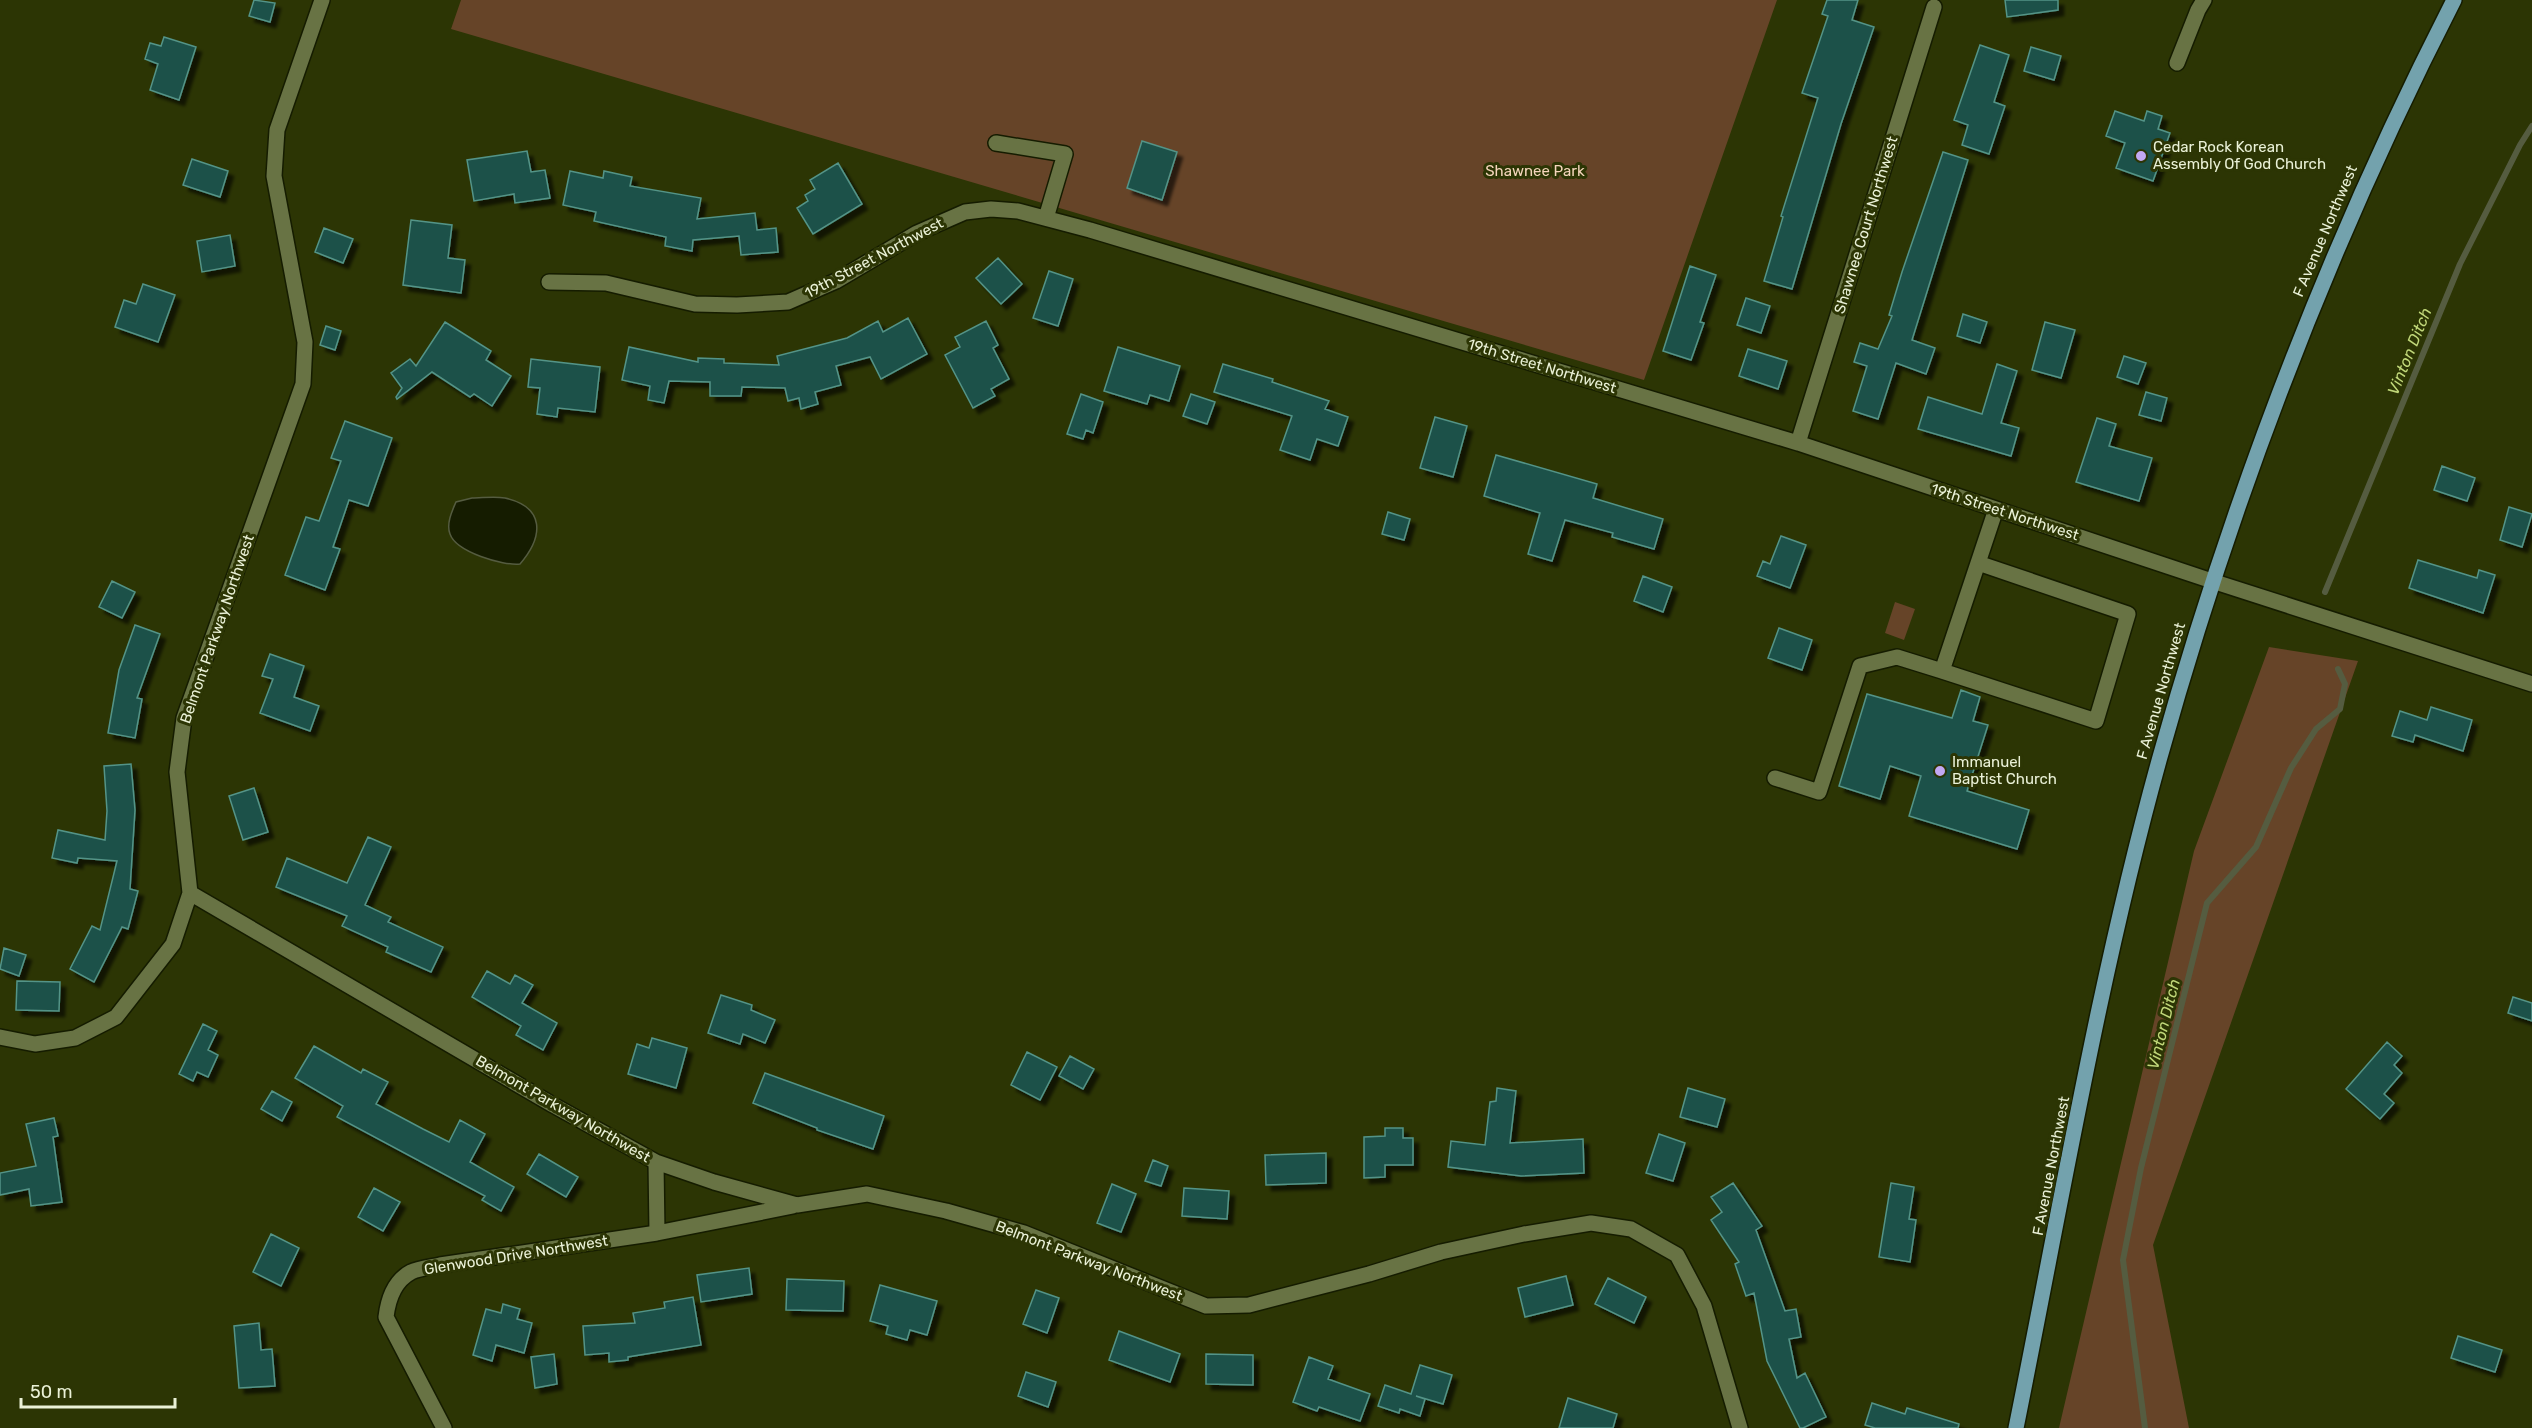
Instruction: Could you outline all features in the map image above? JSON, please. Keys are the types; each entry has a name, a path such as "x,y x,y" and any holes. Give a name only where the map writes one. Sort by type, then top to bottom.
{"main road":[{"name":"F Avenue Northwest","path":"2016,1428 2114,942 2159,760 2212,581 2314,301 2359,195 2454,0"}],"street":[{"name":"Belmont Parkway Northwest","path":"322,0 277,130 274,176 304,342 303,384 184,718 177,772 190,893 553,1105 656,1162 714,1182 797,1205 867,1194 946,1211 1024,1233 1206,1306 1249,1305 1369,1274 1441,1252 1524,1234 1591,1223 1631,1228 1677,1255 1704,1306 1740,1428"},
{"path":"2177,63 2204,0"},
{"name":"Shawnee Court Northwest","path":"1798,443 1934,7"},
{"path":"996,143 1065,154 1046,219"},
{"name":"19th Street Northwest","path":"549,282 606,283 695,304 736,305 788,302 836,281 917,233 965,212 1000,209 1018,211 1798,443 2212,581 2532,684"},
{"path":"1942,671 1996,509"},
{"path":"1775,778 1819,792 1860,666 1896,657 2096,721 2128,614 1978,563"},
{"path":"0,1037 35,1044 75,1038 116,1017 173,944 190,893"},
{"path":"656,1162 657,1233"},
{"name":"Glenwood Drive Northwest","path":"444,1428 386,1317 388,1301 399,1283 411,1272 440,1265 657,1233 797,1205"}],"green space":[{"name":"Shawnee Park","path":"461,0 1777,0 1644,380 451,29"},
{"path":"1895,602 1915,609 1904,640 1885,633"},
{"path":"2269,647 2358,661 2153,1245 2189,1428 2059,1428 2194,851"}],"shaded area":[{"path":"472,498 505,498 518,502 534,515 536,533 528,553 520,564 492,560 470,552 454,541 449,526 454,506 456,502"}],"building":[{"path":"254,0 275,3 270,22 249,16"},
{"path":"1827,0 1858,0 1852,20 1874,27 1841,124 1792,289 1764,281 1783,217 1781,216 1818,98 1802,93 1828,16 1822,14"},
{"path":"2005,0 2058,0 2058,10 2007,17"},
{"path":"164,37 196,47 179,100 150,90 158,64 145,59 150,43 161,46"},
{"path":"1980,45 2009,55 1994,102 2005,106 1989,154 1962,145 1968,125 1954,120"},
{"path":"2031,47 2061,56 2054,80 2024,71"},
{"name":"Cedar Rock Korean Assembly Of God Church","path":"2115,111 2144,121 2147,111 2162,116 2158,129 2170,133 2153,181 2116,168 2125,143 2106,136"},
{"path":"1142,141 1177,152 1162,200 1127,188"},
{"path":"527,151 531,172 545,170 550,198 515,203 514,194 474,201 467,160"},
{"path":"1943,152 1968,160 1912,340 1935,348 1926,374 1896,363 1878,419 1853,411 1867,366 1854,362 1860,343 1878,349 1892,316 1889,315 1902,272"},
{"path":"192,159 228,171 220,197 183,185"},
{"path":"838,163 862,204 813,234 797,208 808,201 805,195 815,189 810,180"},
{"path":"570,171 603,178 604,171 632,177 630,186 701,198 697,219 755,213 757,230 776,228 778,252 741,255 739,236 693,240 692,251 665,246 666,237 594,221 596,212 563,205"},
{"path":"411,220 452,225 448,258 465,260 461,293 403,285"},
{"path":"324,228 353,239 343,263 315,252"},
{"path":"230,235 235,266 202,272 197,241"},
{"path":"998,258 1022,284 1001,304 976,278"},
{"path":"1690,266 1716,275 1700,322 1704,323 1691,360 1663,351"},
{"path":"1049,271 1073,279 1058,326 1033,318"},
{"path":"143,284 175,295 158,342 115,327 124,300 136,304"},
{"path":"1746,298 1770,306 1761,333 1737,325"},
{"path":"1963,314 1987,322 1980,343 1957,336"},
{"path":"908,318 927,354 881,379 870,357 836,366 841,385 815,392 818,404 801,409 799,398 788,401 785,388 742,387 741,396 710,396 710,382 669,381 664,403 648,400 650,386 622,380 629,347 698,362 698,358 724,359 724,363 779,365 777,356 847,338 878,321 883,332"},
{"path":"986,321 998,345 993,348 1009,379 991,389 995,396 973,408 945,355 960,347 955,337"},
{"path":"445,322 491,351 486,360 511,376 492,406 474,394 470,397 432,372 397,399 402,388 391,373 410,359 416,366"},
{"path":"2045,322 2075,330 2061,378 2032,370"},
{"path":"326,326 341,331 335,350 320,345"},
{"path":"1118,347 1180,366 1169,401 1150,395 1147,404 1104,391"},
{"path":"1748,349 1787,361 1778,389 1739,376"},
{"path":"2124,356 2146,363 2138,384 2117,377"},
{"path":"531,359 600,367 595,412 558,408 557,417 537,414 540,388 528,387"},
{"path":"1223,364 1273,379 1272,382 1329,401 1325,409 1348,417 1338,446 1317,439 1310,460 1280,450 1292,416 1214,392"},
{"path":"1997,364 2017,371 2001,423 2019,428 2011,456 1918,429 1928,397 1982,414"},
{"path":"2146,392 2167,398 2161,421 2139,415"},
{"path":"1081,394 1103,402 1093,433 1086,430 1083,439 1067,434"},
{"path":"1191,394 1215,402 1207,424 1183,416"},
{"path":"1435,417 1467,426 1453,477 1420,468"},
{"path":"2097,418 2116,424 2109,446 2152,458 2139,501 2076,482"},
{"path":"345,421 392,438 368,506 349,500 333,547 340,549 325,590 285,575 306,517 319,521 341,461 331,458"},
{"path":"1496,455 1597,484 1593,498 1663,519 1654,549 1612,537 1613,533 1565,520 1552,561 1528,554 1540,513 1484,496"},
{"path":"2442,466 2475,478 2467,501 2434,490"},
{"path":"2509,507 2532,514 2522,547 2500,540"},
{"path":"1388,512 1410,519 1404,540 1382,534"},
{"path":"1781,536 1806,545 1790,588 1757,576 1763,561 1770,564"},
{"path":"2418,560 2477,578 2479,570 2495,575 2483,613 2409,588"},
{"path":"1643,576 1672,587 1663,612 1634,601"},
{"path":"112,581 135,592 122,618 99,607"},
{"path":"135,625 160,634 137,698 142,699 135,738 108,733 119,670"},
{"path":"1779,628 1812,640 1802,670 1768,658"},
{"path":"270,654 304,666 294,697 319,706 310,731 260,713 273,679 262,676"},
{"name":"Immanuel Baptist Church","path":"1961,690 1980,697 1973,721 1988,725 1967,791 2029,810 2017,849 1909,816 1921,776 1890,766 1880,799 1839,786 1867,694 1952,718"},
{"path":"2431,707 2472,720 2463,751 2415,735 2413,742 2392,736 2400,711 2427,720"},
{"path":"131,764 135,810 130,889 138,891 128,929 122,927 94,982 70,969 92,926 100,930 117,861 78,858 77,863 52,858 58,830 105,840 107,811 104,766"},
{"path":"254,788 268,832 243,840 229,796"},
{"path":"368,837 391,847 365,905 391,917 388,922 443,947 431,972 386,952 388,947 342,926 347,916 276,887 287,858 347,883"},
{"path":"4,948 26,955 19,976 0,969"},
{"path":"487,971 510,984 515,975 533,985 522,1003 557,1023 543,1050 516,1035 521,1026 472,997"},
{"path":"17,981 60,982 59,1011 16,1010"},
{"path":"721,995 752,1005 751,1010 775,1020 765,1043 743,1034 740,1044 708,1033"},
{"path":"2513,997 2532,1003 2532,1021 2508,1013"},
{"path":"203,1024 217,1031 208,1050 218,1055 208,1077 197,1072 193,1081 179,1074"},
{"path":"652,1038 687,1048 676,1088 628,1074 637,1044 649,1048"},
{"path":"2387,1042 2402,1056 2394,1065 2402,1073 2384,1094 2394,1103 2380,1119 2346,1089"},
{"path":"314,1046 361,1073 363,1069 388,1082 376,1104 423,1129 449,1142 460,1120 485,1134 470,1162 514,1187 501,1211 482,1200 485,1196 337,1117 343,1106 295,1078"},
{"path":"1027,1052 1057,1067 1040,1100 1011,1085"},
{"path":"1070,1056 1094,1069 1083,1089 1059,1076"},
{"path":"765,1073 884,1116 873,1149 817,1130 817,1128 753,1103"},
{"path":"1497,1088 1516,1091 1510,1143 1583,1139 1584,1173 1521,1176 1448,1167 1451,1141 1485,1145 1490,1102 1496,1101"},
{"path":"1688,1088 1725,1099 1717,1127 1680,1117"},
{"path":"272,1091 292,1102 282,1121 261,1109"},
{"path":"54,1118 58,1136 53,1137 62,1202 31,1206 29,1189 0,1195 0,1173 36,1166 26,1124"},
{"path":"1385,1128 1403,1128 1403,1138 1413,1138 1413,1165 1385,1165 1385,1177 1364,1178 1364,1137 1385,1136"},
{"path":"1659,1134 1685,1143 1673,1181 1646,1173"},
{"path":"1326,1153 1326,1183 1266,1185 1265,1155"},
{"path":"539,1154 578,1177 566,1197 527,1174"},
{"path":"1153,1160 1168,1166 1161,1186 1145,1181"},
{"path":"1733,1183 1762,1226 1756,1230 1785,1311 1796,1309 1801,1337 1789,1339 1797,1378 1805,1373 1826,1417 1803,1428 1800,1428 1767,1361 1754,1293 1746,1296 1735,1264 1739,1262 1711,1220 1722,1212 1711,1197"},
{"path":"1891,1183 1914,1187 1909,1219 1916,1220 1910,1262 1879,1257"},
{"path":"1112,1184 1136,1194 1121,1232 1097,1223"},
{"path":"374,1188 400,1202 383,1231 358,1217"},
{"path":"1184,1188 1229,1191 1227,1219 1182,1216"},
{"path":"271,1234 299,1248 281,1286 253,1272"},
{"path":"749,1268 752,1294 701,1302 697,1275"},
{"path":"1566,1276 1573,1305 1525,1317 1518,1288"},
{"path":"1608,1278 1646,1297 1634,1323 1595,1304"},
{"path":"787,1279 844,1281 843,1311 786,1310"},
{"path":"880,1285 937,1301 927,1335 910,1330 907,1340 886,1334 888,1326 870,1321"},
{"path":"1036,1290 1059,1298 1047,1333 1023,1324"},
{"path":"693,1297 701,1345 609,1362 609,1353 585,1355 583,1326 635,1323 633,1313 665,1308 664,1302"},
{"path":"503,1304 520,1309 517,1319 532,1323 524,1353 496,1345 492,1361 473,1355 486,1309 501,1313"},
{"path":"259,1323 261,1350 272,1349 275,1386 239,1388 234,1326"},
{"path":"1119,1331 1180,1354 1170,1382 1109,1360"},
{"path":"2458,1336 2502,1350 2495,1372 2451,1358"},
{"path":"554,1354 557,1384 535,1388 531,1357"},
{"path":"1206,1354 1253,1355 1253,1385 1206,1384"},
{"path":"1309,1357 1333,1366 1328,1379 1370,1394 1360,1421 1319,1407 1317,1411 1293,1402"},
{"path":"1420,1365 1452,1375 1443,1404 1416,1396 1425,1399 1420,1416 1400,1409 1399,1413 1378,1406 1385,1385 1411,1394"},
{"path":"1026,1372 1056,1382 1048,1407 1018,1396"},
{"path":"1568,1398 1617,1414 1613,1428 1559,1428"},
{"path":"1872,1403 1905,1414 1907,1408 1959,1424 1958,1428 1875,1428 1865,1425"}],"waterway":[{"name":"Vinton Ditch","path":"2325,592 2460,264 2520,145 2532,126"},
{"name":"Vinton Ditch","path":"2145,1428 2123,1260 2141,1168 2207,903 2256,847 2291,768 2316,729 2340,709 2345,684 2338,669"}],"place":[{"name":"Cedar Rock Korean Assembly Of God Church","path":"2141,156"},
{"name":"Immanuel Baptist Church","path":"1940,771"}]}
